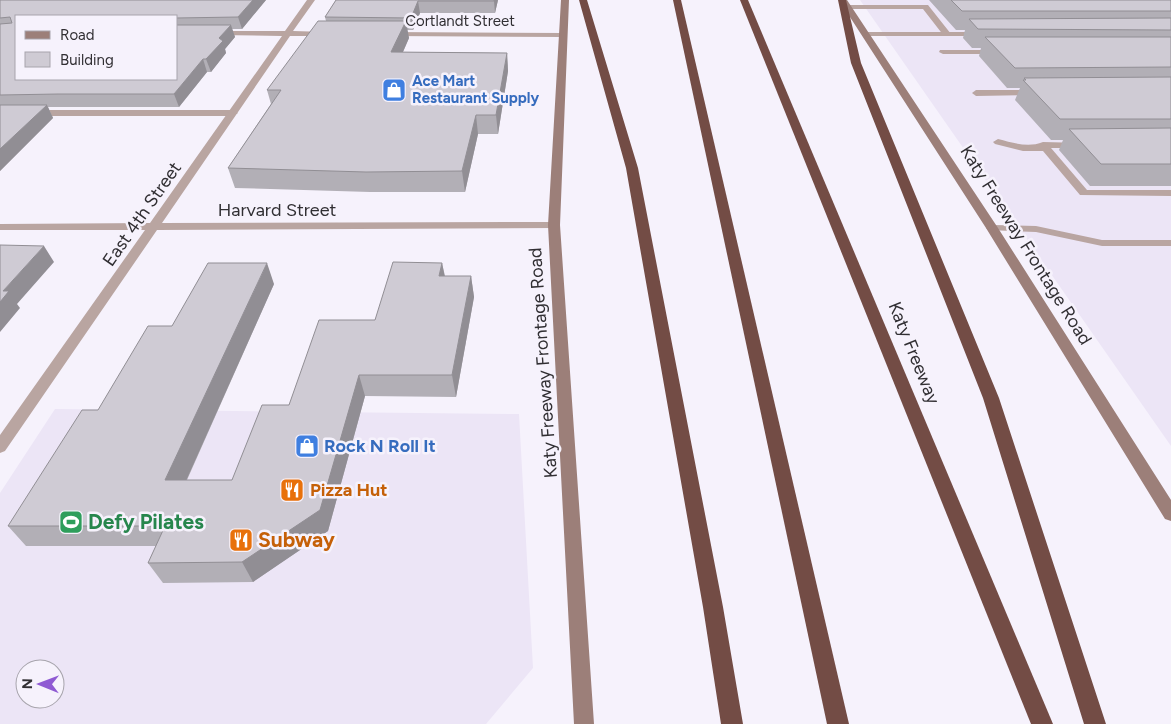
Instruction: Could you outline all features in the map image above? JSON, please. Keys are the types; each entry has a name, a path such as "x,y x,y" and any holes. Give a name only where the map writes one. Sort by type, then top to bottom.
{"highway":[{"path":"583,0 632,168 713,607 732,724"},
{"path":"677,0 838,724"},
{"name":"Katy Freeway","path":"744,0 1042,724"},
{"path":"844,2 856,63 991,398 1094,724"}],"main road":[{"name":"Katy Freeway Frontage Road","path":"565,0 554,226 584,724"},
{"name":"Katy Freeway Frontage Road","path":"844,2 992,228 1171,514"}],"street":[{"name":"East 4th Street","path":"0,447 155,228 311,0"},
{"path":"844,2 925,7 947,34"},
{"path":"204,33 334,34"},
{"name":"Cortlandt Street","path":"381,34 563,35"},
{"path":"865,34 995,34"},
{"path":"944,52 1003,52"},
{"path":"976,93 1047,93"},
{"path":"0,113 233,112"},
{"path":"998,142 1023,148 1046,148"},
{"path":"1092,144 1043,145 1084,193 1171,193"},
{"name":"Harvard Street","path":"0,228 554,226"},
{"path":"992,228 1036,229 1102,243 1171,243"}],"shaded area":[{"path":"860,0 1072,0 1171,39 1171,446"},
{"path":"55,409 519,414 533,668 486,724 0,724 0,493"}],"building":[{"path":"0,0 253,0 238,17 178,18 178,15 15,15 15,80 178,80 178,25 231,25 219,38 223,41 206,59 203,59 174,94 0,95 0,24 12,23 10,17 0,18"},
{"path":"336,0 494,1 418,1 411,18 325,17"},
{"path":"951,0 1171,0 1171,11 962,11"},
{"path":"1171,18 1171,30 978,29 969,19"},
{"path":"318,21 406,21 391,52 507,53 496,115 476,115 462,171 366,172 228,168 281,90 267,90"},
{"path":"985,37 1171,37 1171,67 1015,68"},
{"path":"1171,77 1171,119 1060,119 1023,80 1026,80 1024,78"},
{"path":"0,105 47,105 0,149"},
{"path":"1171,128 1171,164 1101,164 1069,129"},
{"path":"0,245 44,246 3,291 9,291 0,302"},
{"path":"393,262 442,263 439,276 471,276 452,375 359,375 320,510 242,562 148,563 165,526 8,526 82,410 98,410 148,326 172,326 208,263 267,263 165,480 232,480 262,405 289,405 319,320 375,320"}],"place":[{"name":"Ace Mart Restaurant Supply","path":"394,90"},
{"name":"Rock N Roll It","path":"307,446"},
{"name":"Pizza Hut","path":"292,490"},
{"name":"Defy Pilates","path":"71,522"},
{"name":"Subway","path":"241,540"}]}
